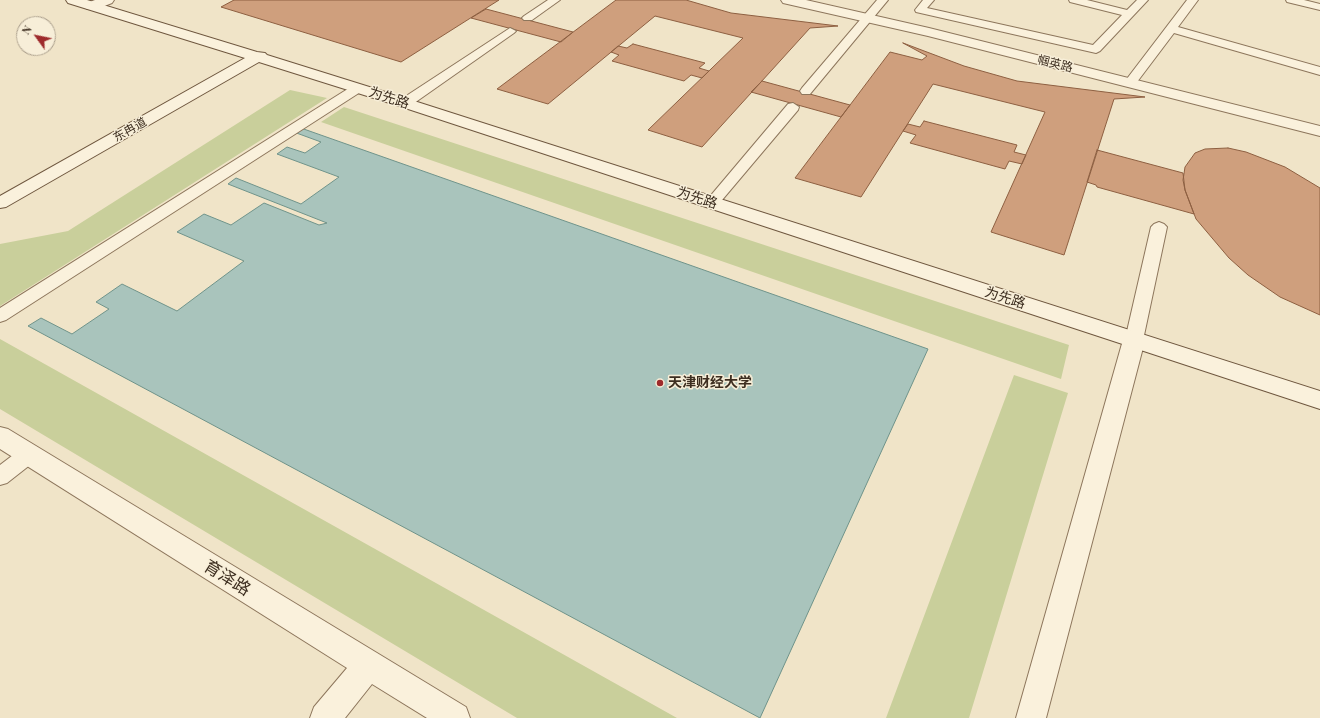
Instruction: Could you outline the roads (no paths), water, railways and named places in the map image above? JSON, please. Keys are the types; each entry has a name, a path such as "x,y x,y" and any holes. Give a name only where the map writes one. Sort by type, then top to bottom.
{"street":[{"name":"为先路","path":"73,0 100,3 1320,400"},
{"name":"帼英路","path":"788,0 868,18 1320,131"},
{"name":"东冉道","path":"0,203 260,56"},
{"path":"1031,718 1134,340"},
{"name":"育泽路","path":"0,436 28,456 455,718"},
{"path":"325,718 369,665"}],"lane":[{"path":"528,18 555,0"},
{"path":"806,91 883,0"},
{"path":"929,0 920,10 1096,49 1143,0"},
{"path":"1074,0 1130,14"},
{"path":"1130,83 1193,0"},
{"path":"1291,0 1320,7"},
{"path":"1171,29 1320,71"},
{"path":"405,103 510,31"},
{"path":"0,316 358,88"},
{"path":"712,203 793,107"},
{"path":"1134,340 1159,227"},
{"path":"0,477 28,456"}],"water":[{"path":"298,127 928,349 760,718 28,326 41,318 72,334 109,309 96,302 122,284 177,311 244,261 177,232 204,214 231,225 264,203 319,225 327,223 228,184 236,178 301,204 339,177 277,154 287,147 305,153 321,142 291,131"}],"place":[{"name":"天津财经大学","path":"660,383"}]}
